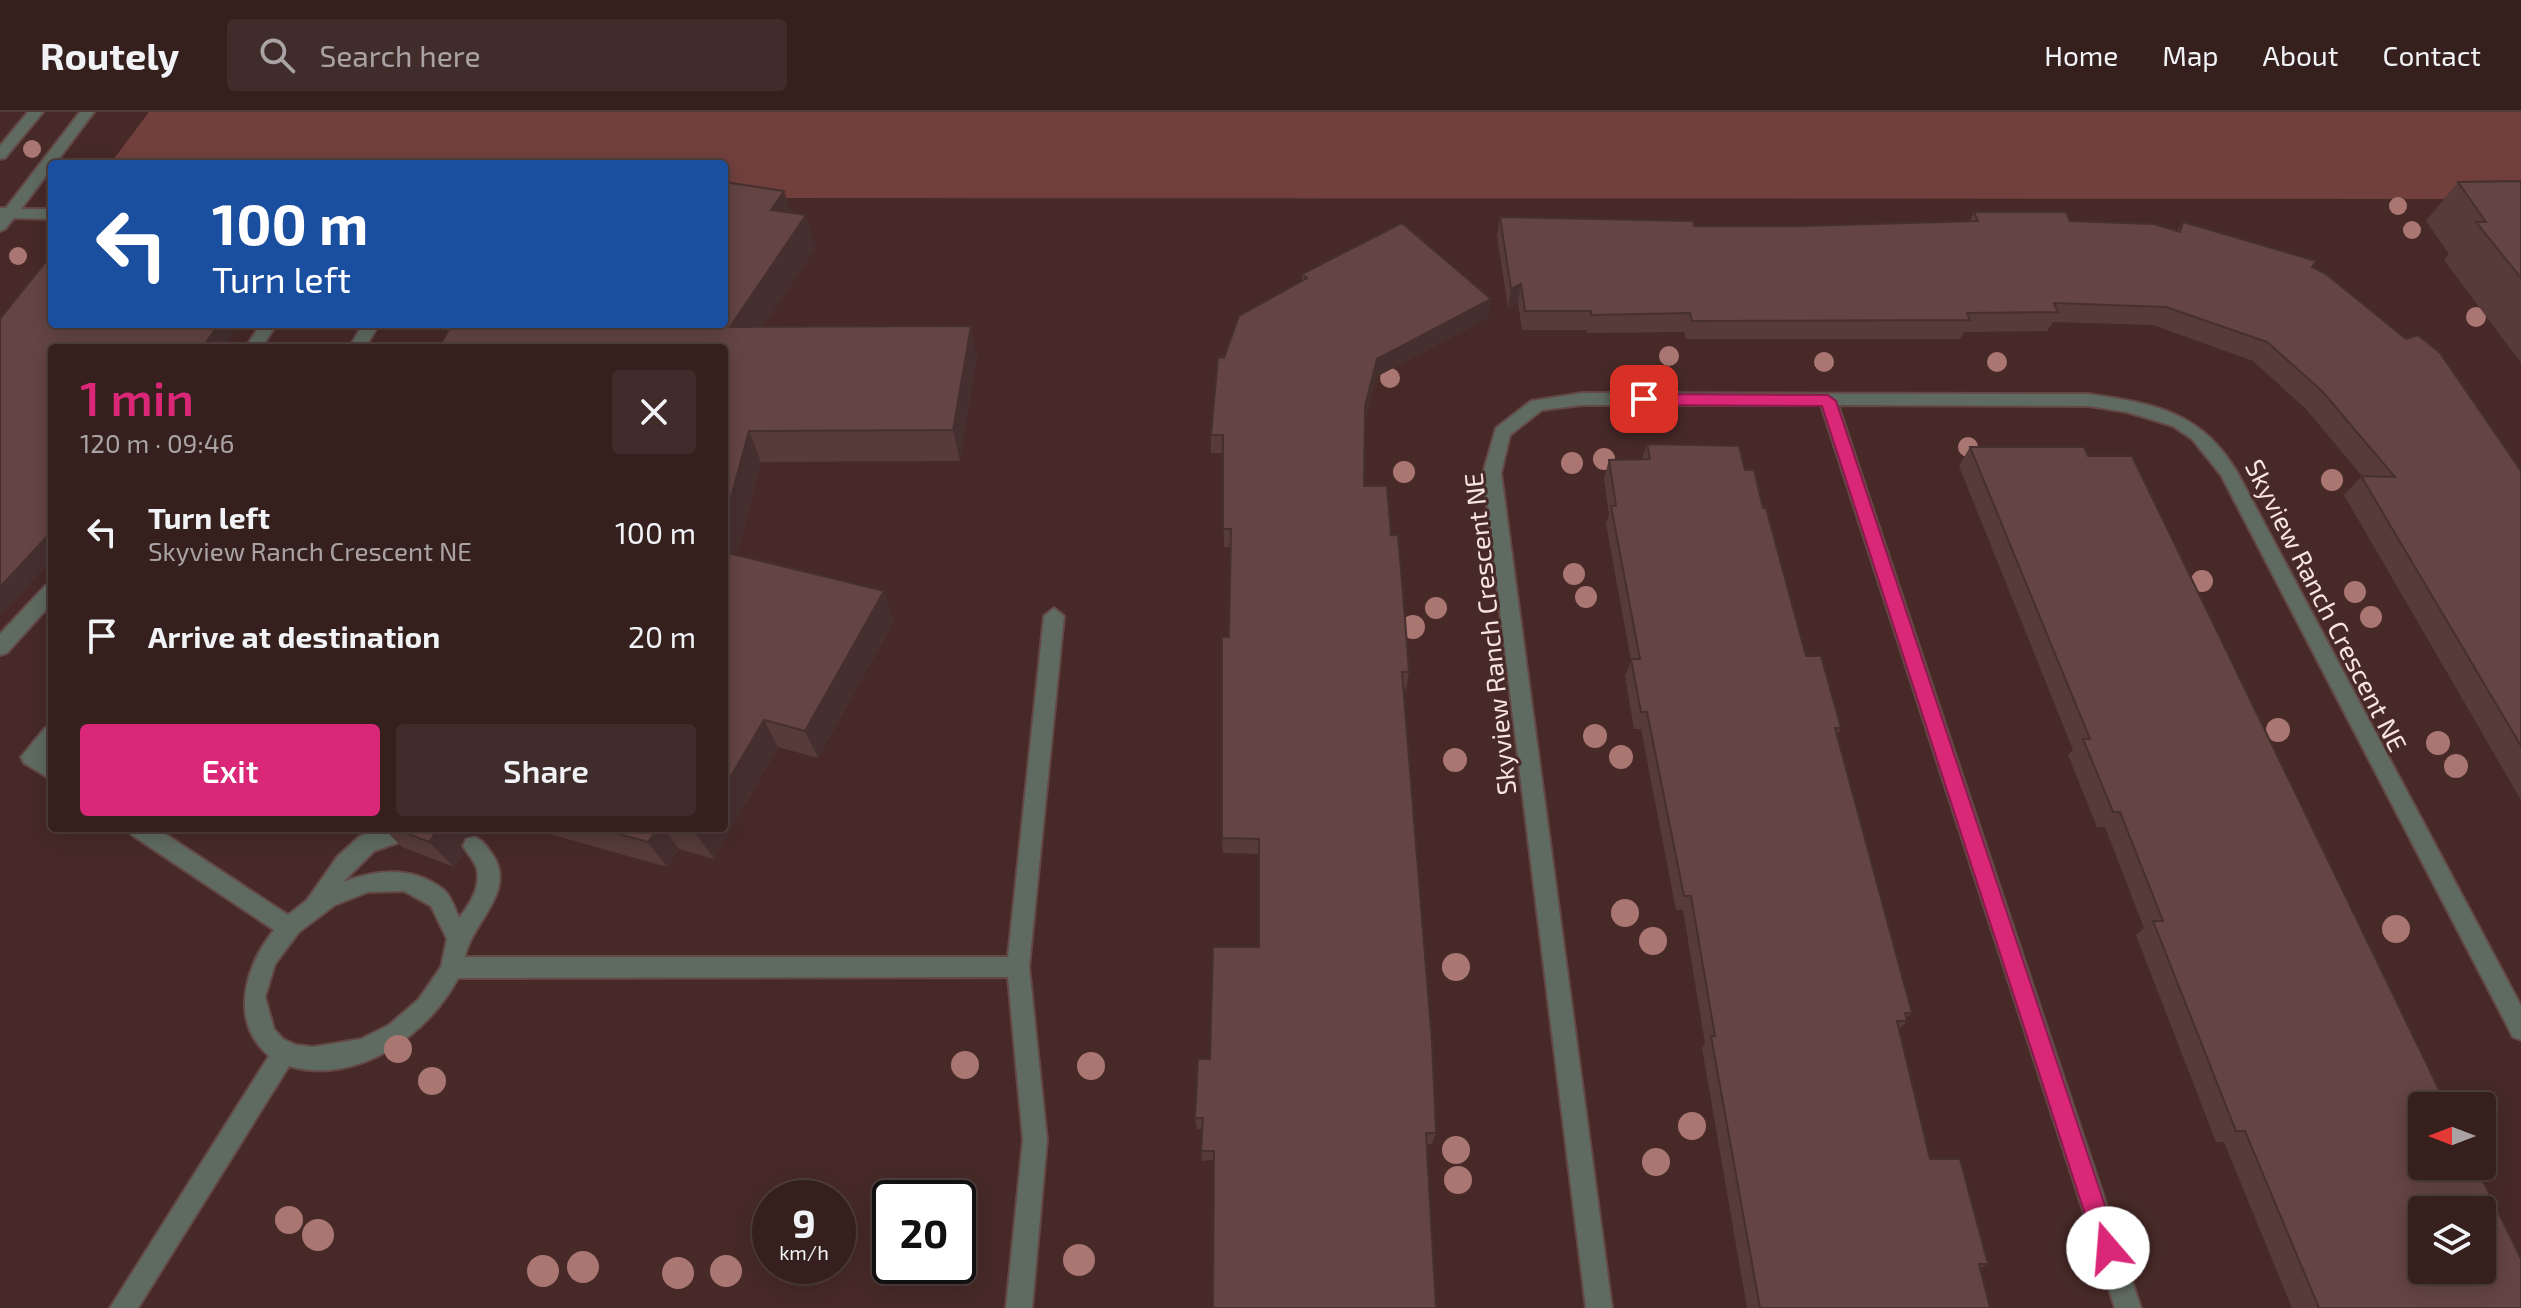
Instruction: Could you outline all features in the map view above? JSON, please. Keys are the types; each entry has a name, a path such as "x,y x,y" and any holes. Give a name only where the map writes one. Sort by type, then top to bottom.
{"street":[{"path":"0,155 36,112"},
{"path":"49,160 87,112"},
{"path":"3,218 48,161"},
{"path":"3,218 48,214"},
{"name":"Skyview Ranch Crescent NE","path":"1599,1308 1492,473 1502,432 1537,405 1582,399 2089,400 2143,407 2188,423 2226,463 2258,533 2521,1029"},
{"path":"1828,401 2128,1308"},
{"path":"0,647 48,595"},
{"path":"1019,1308 1035,1140 1018,967 1054,616"},
{"path":"48,738 31,757 48,768"},
{"path":"145,832 288,927"},
{"path":"386,832 350,854 316,903 288,927 267,955 255,983 254,1011 264,1034 283,1054 312,1059 343,1057 377,1046 410,1025 436,998 452,968 458,938 485,898 488,866 474,846"},
{"path":"316,903 348,888 382,880 412,882 436,893 452,913 458,938"},
{"path":"452,968 1018,967"},
{"path":"123,1308 283,1054"}],"shaded area":[{"path":"149,112 2521,112 2521,199 728,198 728,160 113,160"}],"building":[{"path":"2521,181 2521,278 2476,222 2486,222 2458,182"},
{"path":"728,183 784,191 771,210 806,215 730,327 971,326 953,430 749,431 728,508 728,344 441,344 449,328 728,328"},
{"path":"1974,212 2066,212 2070,221 2154,224 2180,232 2183,222 2316,261 2312,267 2326,274 2406,339 2418,335 2440,353 2521,471 2521,746 2361,476 2395,477 2322,391 2267,342 2166,307 2054,303 2058,312 1967,313 1970,320 1692,321 1690,313 1591,315 1591,311 1525,311 1521,284 1511,289 1500,217 1693,221 1694,226 1803,226 1978,221"},
{"path":"1402,223 1491,299 1377,359 1365,406 1364,486 1387,486 1391,535 1398,535 1405,619 1409,672 1402,672 1432,1042 1436,1133 1426,1133 1436,1308 1213,1308 1214,1151 1201,1151 1203,1118 1195,1118 1198,1059 1210,1059 1213,947 1259,947 1259,839 1222,838 1222,637 1229,637 1231,529 1223,529 1223,435 1211,435 1218,357 1224,358 1239,316 1307,278 1302,274"},
{"path":"48,259 48,328 216,328 205,344 48,344 48,535 0,587 0,319"},
{"path":"1647,444 1739,446 1745,470 1754,470 1806,656 1821,656 1841,728 1835,728 1912,1013 1905,1013 1907,1021 1897,1021 1930,1159 1960,1159 1988,1264 1979,1264 1990,1308 1760,1308 1711,1036 1715,1036 1691,896 1684,896 1647,712 1641,712 1631,659 1640,659 1611,506 1616,506 1609,460 1650,459"},
{"path":"1970,447 2084,447 2088,456 2132,456 2440,1092 2408,1092 2408,1180 2483,1180 2491,1196 2408,1196 2408,1284 2496,1284 2496,1207 2521,1259 2521,1308 2319,1308 2245,1131 2236,1131 2153,921 2163,921 2120,812 2113,812 2083,739 2090,739"},
{"path":"728,553 884,591 805,731 764,720 728,781"},
{"path":"403,832 436,832 429,842"},
{"path":"612,832 655,832 648,842"}],"route":[{"path":"1644,399 1828,401 2108,1248"}]}
